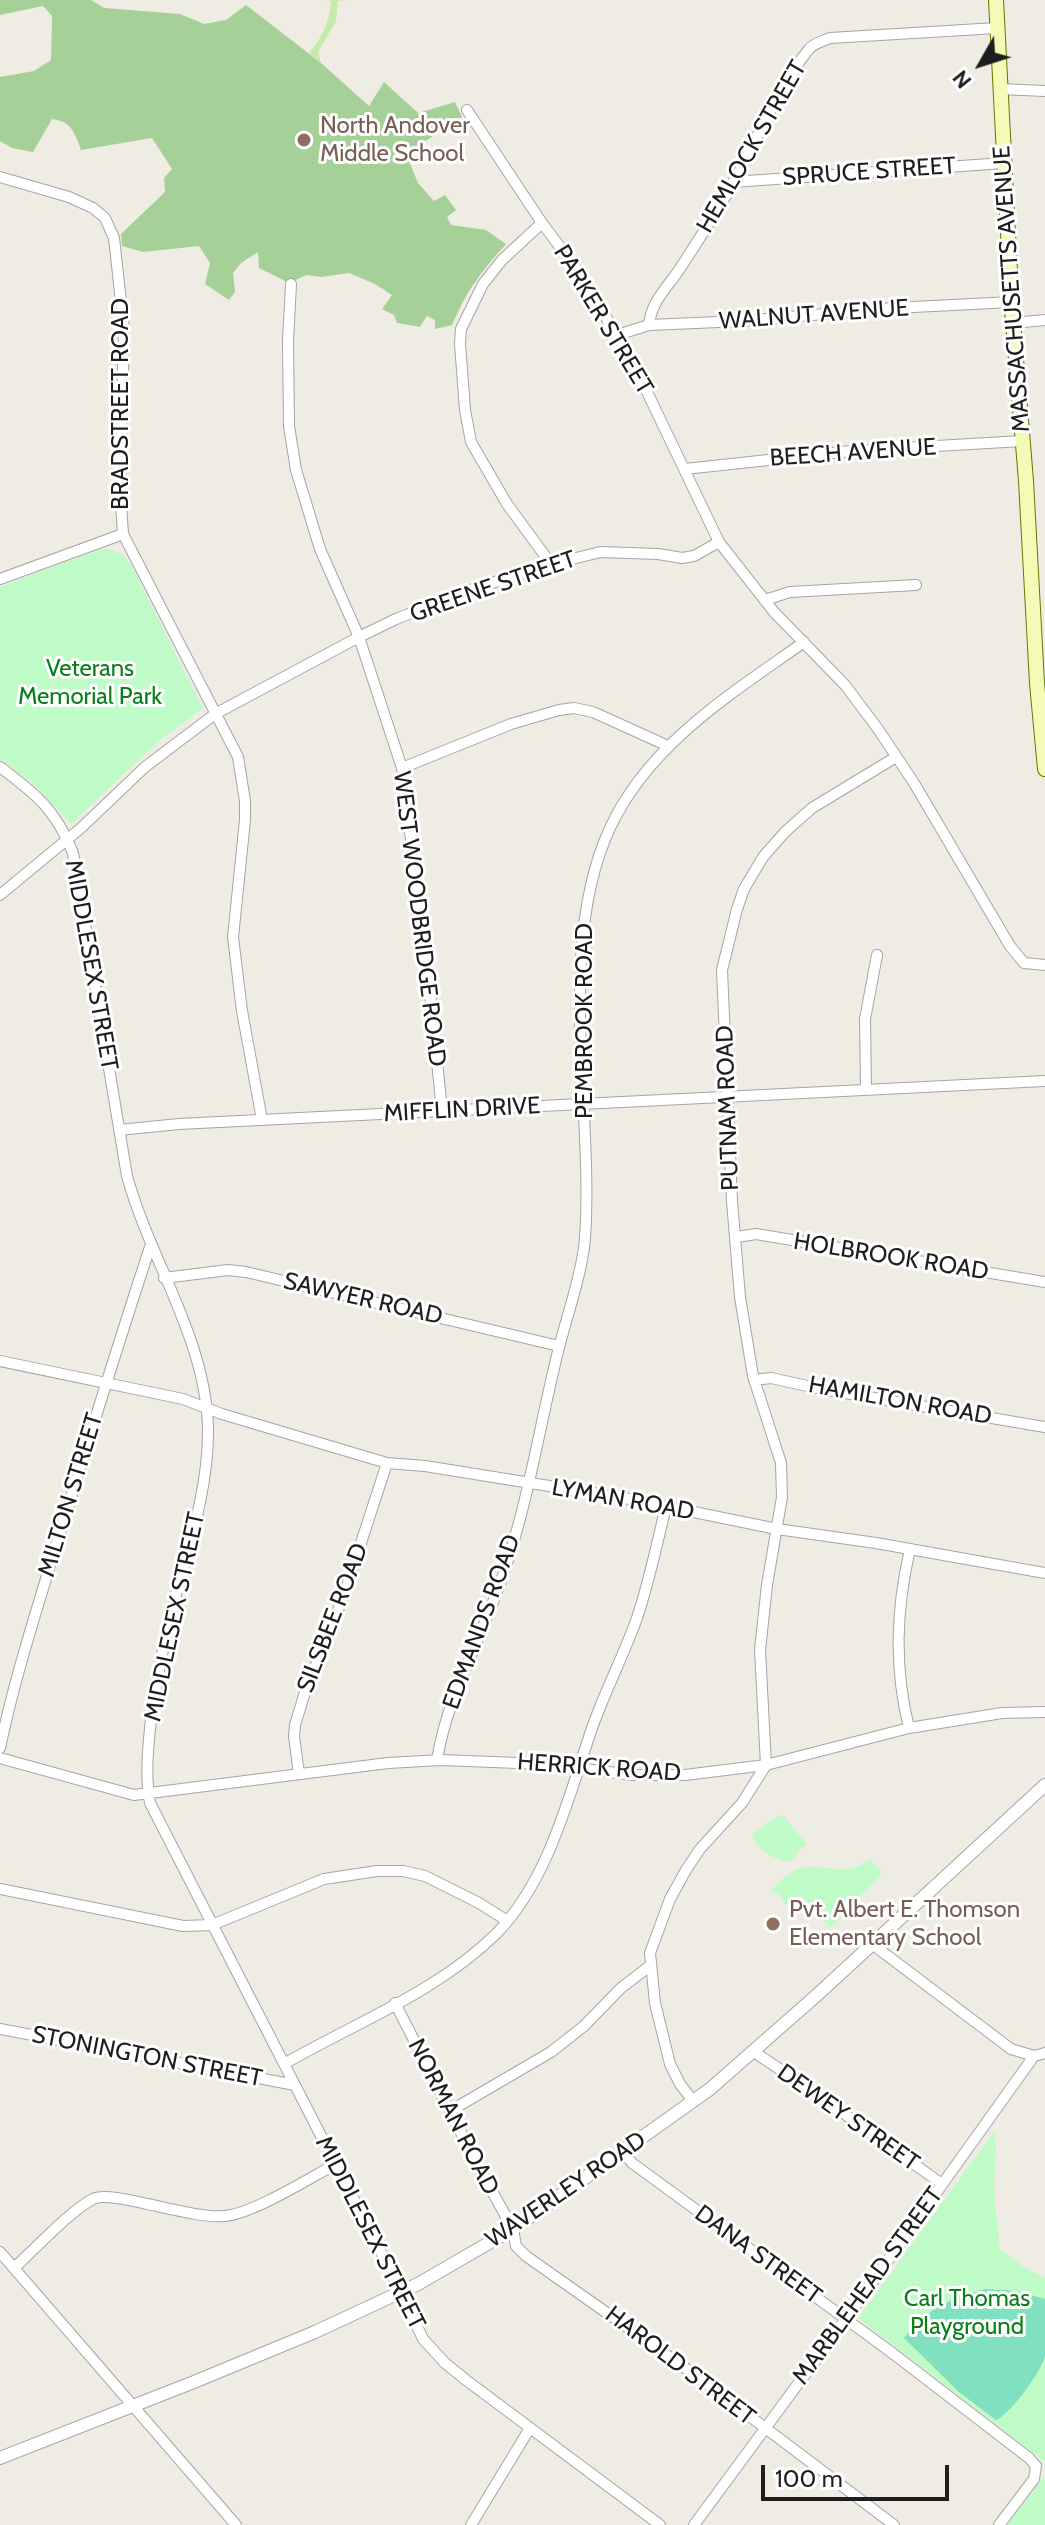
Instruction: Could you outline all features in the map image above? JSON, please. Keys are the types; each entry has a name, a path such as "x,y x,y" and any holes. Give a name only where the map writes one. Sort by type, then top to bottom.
{"main road":[{"name":"MASSACHUSETTS AVENUE","path":"996,0 1013,323 1045,769"}],"street":[{"name":"HEMLOCK STREET","path":"649,325 650,311 655,301 670,284 733,182 784,85 812,45 839,37 997,28"},
{"path":"1000,89 1045,91"},
{"name":"PARKER STREET","path":"467,110 572,263 617,335 719,542"},
{"name":"SPRUCE STREET","path":"733,182 1004,163"},
{"name":"BRADSTREET ROAD","path":"0,177 69,197 93,208 105,218 114,238 124,329 120,490 123,534 238,757 245,801 233,937 242,1011 262,1120"},
{"path":"542,223 502,260 483,284 461,329 460,344 471,442 507,504 551,564"},
{"name":"WEST WOODBRIDGE ROAD","path":"291,284 289,426 296,470 320,549 359,637 402,768 442,1111"},
{"name":"WALNUT AVENUE","path":"617,335 649,325 1012,302"},
{"path":"1013,323 1045,320"},
{"name":"BEECH AVENUE","path":"685,469 851,451 1022,441"},
{"path":"0,579 123,534"},
{"path":"719,542 765,600 845,685 921,795 1010,946 1024,963 1045,965"},
{"name":"GREENE STREET","path":"0,895 68,839 145,767 215,714 359,637 467,591 551,564 601,552 682,558 694,556 719,542"},
{"path":"765,600 790,592 916,585"},
{"name":"PEMBROOK ROAD","path":"529,1483 585,1243 587,1191 582,977 586,914 593,873 612,825 668,746 711,709 804,642"},
{"path":"402,768 511,724 574,708 593,712 668,746"},
{"name":"PUTNAM ROAD","path":"766,1765 760,1650 782,1497 781,1463 748,1356 740,1297 732,1201 722,970 744,889 763,857 812,808 896,757"},
{"name":"MIDDLESEX STREET","path":"0,767 38,796 59,821 73,853 119,1130 135,1204 196,1358 206,1408 208,1429 202,1488 169,1619 153,1705 147,1766 149,1794 157,1819 423,2339 445,2363 660,2525"},
{"path":"866,1088 865,1019 877,955"},
{"name":"MIFFLIN DRIVE","path":"119,1130 179,1124 1045,1081"},
{"name":"HOLBROOK ROAD","path":"737,1237 756,1234 1045,1282"},
{"name":"MILTON STREET","path":"0,1748 44,1584 151,1244"},
{"name":"SAWYER ROAD","path":"164,1278 228,1270 246,1272 559,1346"},
{"name":"LYMAN ROAD","path":"0,1361 183,1399 387,1463 529,1483 777,1529 1045,1573"},
{"name":"HAMILTON ROAD","path":"754,1380 771,1378 1045,1427"},
{"name":"SILSBEE ROAD","path":"299,1774 295,1725 344,1595 387,1463"},
{"name":"EDMANDS ROAD","path":"437,1760 440,1737 455,1689 503,1575 529,1483"},
{"path":"284,2064 446,1976 495,1935 506,1920 542,1865 638,1615 666,1506"},
{"path":"909,1728 902,1700 897,1635 910,1549"},
{"name":"HERRICK ROAD","path":"0,1758 134,1795 388,1763 437,1760 513,1762 633,1775 674,1775 766,1765 909,1728 1002,1713 1045,1712"},
{"path":"693,2101 670,2064 655,2003 650,1953 670,1899 686,1870 700,1849 742,1803 766,1765"},
{"name":"WAVERLEY ROAD","path":"0,2458 315,2332 401,2292 513,2229 624,2153 754,2052 1045,1785"},
{"path":"0,1889 183,1926 212,1925 324,1879 377,1871 403,1871 425,1876 506,1920"},
{"path":"872,1944 1011,2049 1040,2055"},
{"path":"450,2111 551,2052 651,1965"},
{"name":"NORMAN ROAD","path":"395,2003 513,2229"},
{"name":"STONINGTON STREET","path":"0,2029 295,2085"},
{"name":"DEWEY STREET","path":"754,2052 942,2184"},
{"name":"MARBLEHEAD STREET","path":"694,2525 942,2184 1040,2055"},
{"name":"DANA STREET","path":"624,2153 632,2163 891,2352 1029,2458 1036,2466 1034,2479 999,2525"},
{"path":"14,2268 80,2207 94,2198 121,2198 201,2217 227,2216 243,2212 336,2164"},
{"name":"HAROLD STREET","path":"513,2229 516,2246 526,2256 670,2357 894,2525"},
{"path":"0,2252 236,2525"},
{"path":"471,2525 530,2428"}],"green space":[{"path":"0,0 91,0 104,8 180,14 204,24 226,20 246,5 321,63 369,106 384,82 418,113 455,102 462,117 406,154 418,183 434,201 445,195 456,210 447,217 451,225 486,230 506,244 475,282 452,325 435,329 435,320 427,316 420,327 397,323 394,315 382,309 392,295 375,284 349,273 321,277 306,275 289,283 259,268 258,252 241,263 233,273 235,292 229,300 205,284 210,263 199,246 143,252 122,246 121,234 165,192 164,178 172,169 152,138 81,150 68,125 52,119 33,152 12,148 0,141 0,77 34,71 51,60 52,16 43,6 0,15"},
{"path":"324,0 347,0 338,1 336,21 318,52 321,63 309,53 329,15 331,1"},
{"name":"Veterans Memorial Park","path":"108,549 123,555 131,565 203,708 159,741 71,824 36,786 0,758 0,587"},
{"path":"783,1815 807,1844 796,1853 798,1856 787,1862 766,1853 752,1834"},
{"path":"870,1859 881,1875 830,1928 800,1894 785,1906 781,1896 770,1891 785,1877 804,1867 849,1868"},
{"name":"Carl Thomas Playground","path":"994,2132 994,2194 1000,2249 1028,2270 1045,2277 1045,2462 858,2318"},
{"path":"985,2289 1017,2291 1045,2299 1045,2356 1017,2401 996,2420 959,2392 904,2338 940,2306"},
{"path":"1045,2476 1045,2525 1007,2525"}],"place":[{"name":"North Andover Middle School","path":"304,140"},
{"name":"Pvt. Albert E. Thomson Elementary School","path":"773,1924"}]}
